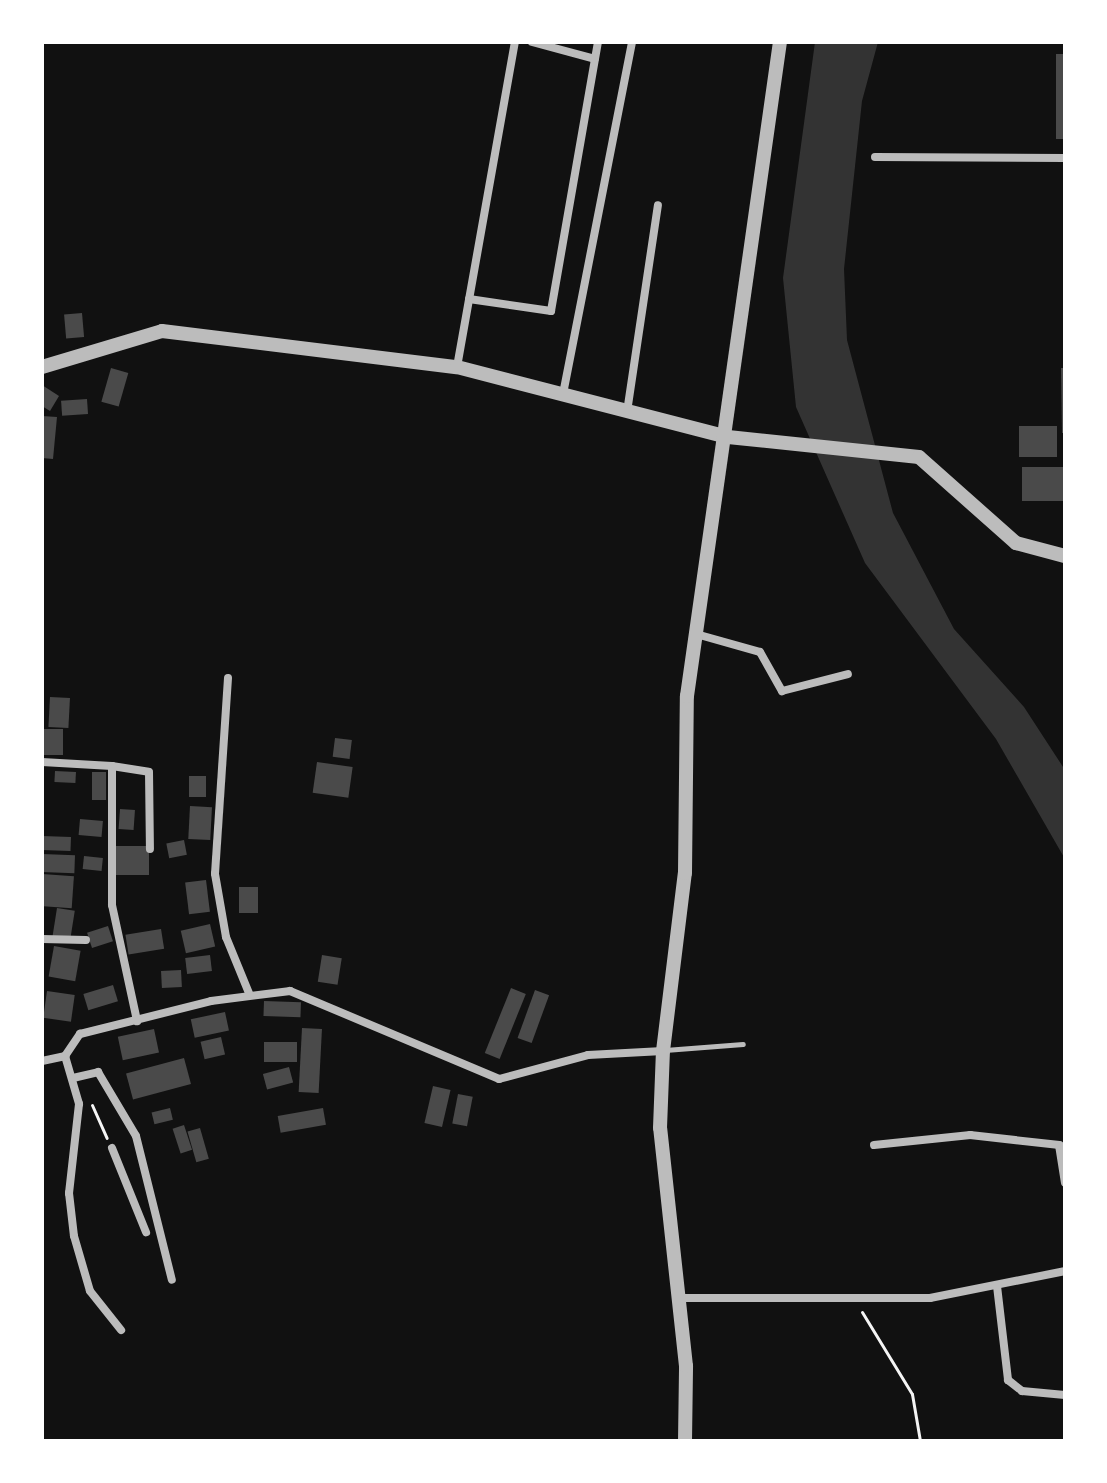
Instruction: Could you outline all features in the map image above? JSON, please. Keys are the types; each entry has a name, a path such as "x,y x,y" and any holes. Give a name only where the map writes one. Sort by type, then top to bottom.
{"street":[{"path":"457,367 515,42"},
{"path":"532,42 595,59"},
{"path":"469,299 551,311 598,42"},
{"path":"563,394 632,42"},
{"path":"685,1441 678,1298 660,1128 663,1051 685,873 696,634 728,437 780,42"},
{"path":"875,157 1065,158"},
{"path":"627,413 658,205"},
{"path":"42,367 162,331 457,367 728,437 806,440 879,448 937,468 1016,543 1065,556"},
{"path":"696,634 760,652 782,691 848,674"},
{"path":"228,678 215,874 226,937 249,993"},
{"path":"42,762 112,766 149,772 150,849"},
{"path":"112,766 112,905 137,1021"},
{"path":"42,939 86,940"},
{"path":"42,1061 65,1056 80,1034 249,993 307,996 499,1079 588,1055 663,1051"},
{"path":"65,1056 73,1078 80,1140 70,1213 90,1291 121,1330"},
{"path":"73,1078 98,1072 136,1136 172,1280"},
{"path":"874,1145 970,1135 1062,1144 1065,1183"},
{"path":"112,1148 146,1232"},
{"path":"678,1298 930,1298 1065,1271"},
{"path":"997,1286 1008,1380 1022,1391 1065,1395"}],"lane":[{"path":"663,1051 743,1044"}],"path":[{"path":"91,1102 112,1148"},
{"path":"857,1298 912,1394 920,1441"}],"shaded area":[{"path":"815,42 878,42 862,101 844,269 847,340 893,513 954,629 1024,707 1065,770 1065,859 996,739 865,563 796,407 783,278"}],"building":[{"path":"1056,54 1065,54 1065,139 1056,139"},
{"path":"82,313 84,337 66,338 64,315"},
{"path":"111,368 128,373 119,407 101,402"},
{"path":"1061,368 1065,368 1065,433 1062,433"},
{"path":"42,385 59,396 50,411 42,406"},
{"path":"87,399 88,414 62,416 61,401"},
{"path":"42,416 57,417 53,459 42,458"},
{"path":"1019,426 1057,426 1057,457 1019,457"},
{"path":"1022,467 1065,467 1065,501 1022,501"},
{"path":"50,697 70,698 68,728 48,727"},
{"path":"44,729 63,729 63,755 44,755"},
{"path":"335,738 352,740 350,759 333,757"},
{"path":"317,762 353,767 348,798 313,793"},
{"path":"55,771 76,772 75,783 54,782"},
{"path":"92,772 106,772 106,800 92,800"},
{"path":"189,776 206,776 206,797 189,797"},
{"path":"190,806 212,807 210,840 188,839"},
{"path":"120,809 135,810 134,830 119,829"},
{"path":"80,819 103,821 102,837 79,835"},
{"path":"42,836 71,837 70,851 42,850"},
{"path":"184,840 187,855 169,858 166,843"},
{"path":"115,846 149,846 149,875 115,875"},
{"path":"42,854 75,855 74,873 42,872"},
{"path":"84,856 103,858 102,871 83,869"},
{"path":"42,874 74,876 72,908 42,906"},
{"path":"206,880 210,912 189,914 185,883"},
{"path":"239,887 258,887 258,913 239,913"},
{"path":"57,908 75,911 70,939 52,937"},
{"path":"210,924 215,946 186,953 181,931"},
{"path":"108,926 113,941 92,948 87,933"},
{"path":"161,929 164,949 129,954 125,935"},
{"path":"54,946 81,951 75,981 49,977"},
{"path":"210,955 212,971 187,974 185,958"},
{"path":"322,955 342,958 338,985 318,982"},
{"path":"181,970 182,987 162,988 161,971"},
{"path":"113,985 118,1001 88,1010 83,994"},
{"path":"511,988 526,994 500,1059 485,1053"},
{"path":"535,990 549,995 532,1043 518,1038"},
{"path":"47,991 75,995 71,1022 43,1018"},
{"path":"264,1001 301,1002 300,1017 263,1016"},
{"path":"225,1012 229,1031 195,1038 191,1019"},
{"path":"302,1028 322,1029 319,1093 299,1092"},
{"path":"154,1029 159,1052 123,1060 118,1037"},
{"path":"221,1037 225,1055 205,1059 201,1042"},
{"path":"264,1042 297,1042 297,1062 264,1062"},
{"path":"184,1058 191,1084 133,1100 126,1074"},
{"path":"289,1067 293,1082 267,1089 263,1074"},
{"path":"433,1086 451,1090 442,1127 424,1123"},
{"path":"458,1094 473,1097 467,1126 452,1123"},
{"path":"170,1108 173,1120 154,1124 152,1113"},
{"path":"323,1108 326,1125 281,1133 278,1116"},
{"path":"184,1125 192,1150 181,1153 173,1129"},
{"path":"200,1128 209,1159 196,1162 188,1132"}]}
